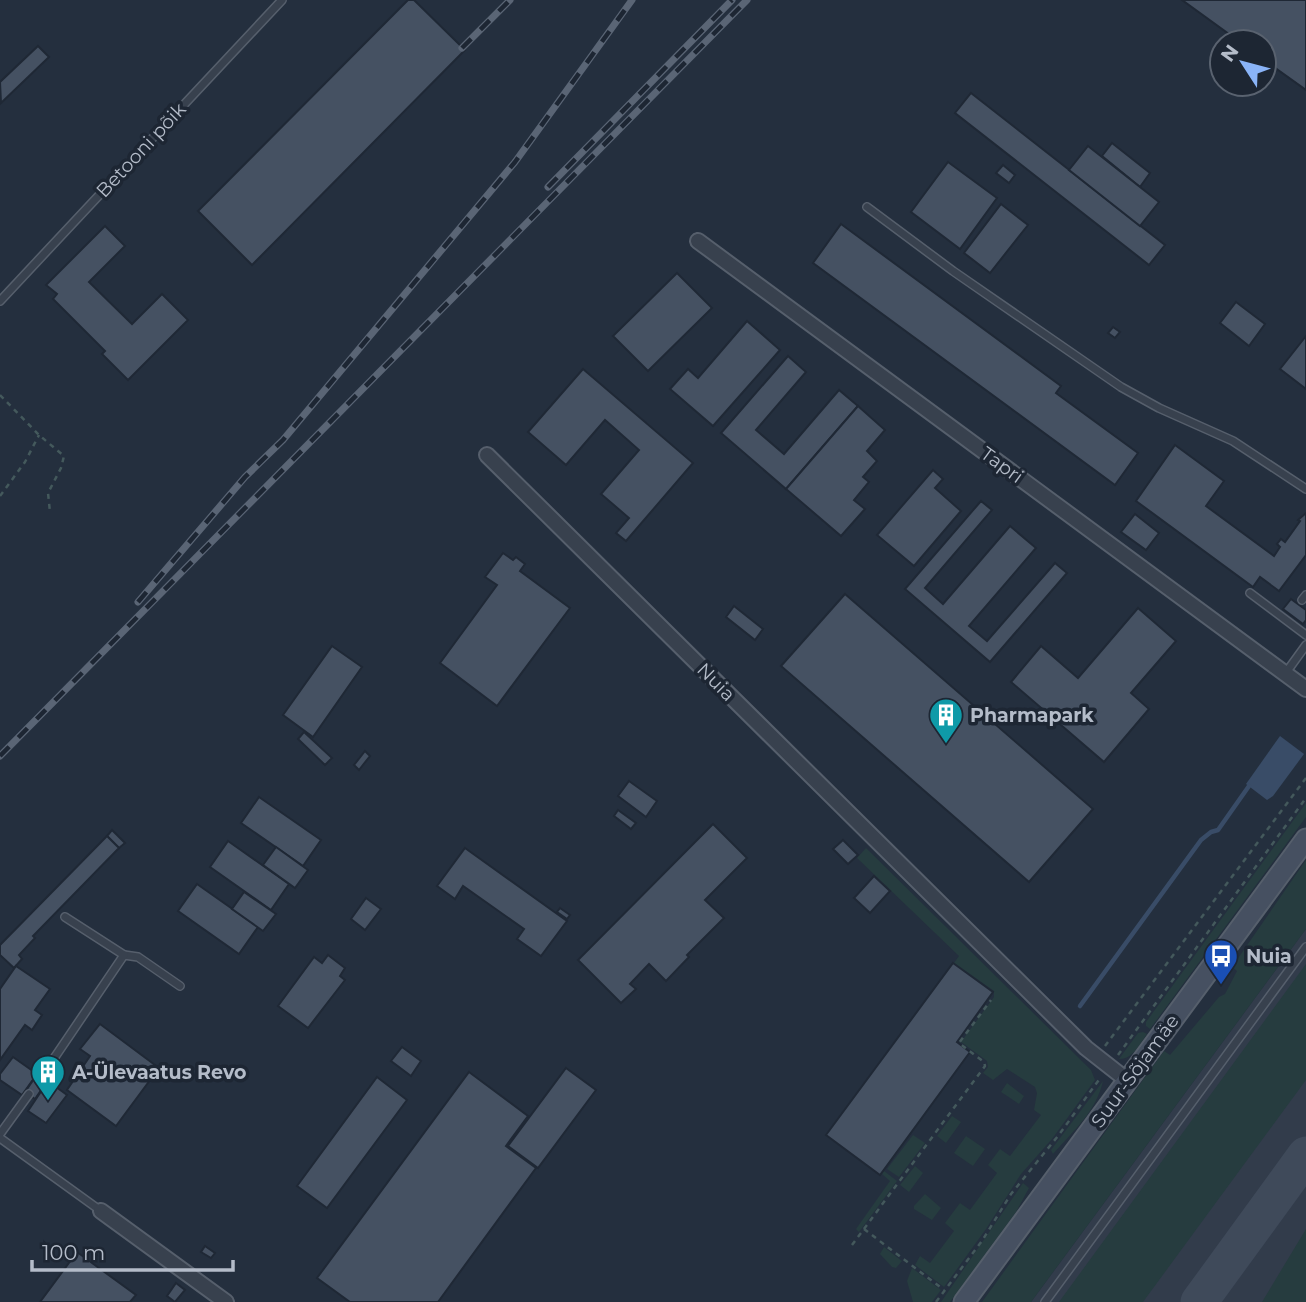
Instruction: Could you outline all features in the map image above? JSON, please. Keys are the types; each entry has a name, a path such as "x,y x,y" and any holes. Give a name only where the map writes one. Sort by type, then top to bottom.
{"main road":[{"name":"Suur-Sõjamäe","path":"964,1302 1306,839"}],"street":[{"name":"Tapri","path":"698,242 1306,689"},
{"name":"Nuia","path":"487,455 1097,1057 1128,1081"},
{"path":"101,1211 226,1302"}],"lane":[{"name":"Betooni põik","path":"0,300 282,0"},
{"path":"867,207 953,271 1121,387 1233,442 1306,489"},
{"path":"1250,593 1306,635"},
{"path":"1285,674 1306,645"},
{"path":"65,917 124,955 138,957 180,986"},
{"path":"1045,1302 1306,947"},
{"path":"40,1079 124,955"},
{"path":"29,1094 0,1136 101,1211"}],"path":[{"path":"0,395 64,456 48,493 50,512"},
{"path":"0,496 25,462 39,435"},
{"path":"1097,1057 1306,778"},
{"path":"936,1302 982,1241 1011,1194 1058,1136 1306,797"},
{"path":"852,1245 985,1066 984,1062 959,1042 991,1000"},
{"path":"864,1229 944,1290"}],"shaded area":[{"path":"1306,929 1306,1302 1031,1302"}],"green space":[{"path":"1306,803 1306,817 1150,1029 1146,1022"},
{"path":"866,848 1091,1070 1095,1080 1052,1139 1021,1174 944,1287 915,1265 920,1256 930,1263 954,1231 945,1223 960,1203 970,1210 997,1173 988,1165 1000,1149 1010,1156 1041,1115 1034,1110 1037,1093 1035,1087 1007,1069 993,1080 983,1073 988,1067 987,1061 961,1042 994,997 994,991 954,963 959,956 857,858"},
{"path":"1306,860 1306,929 1031,1302 982,1302 1164,1051 1170,1055 1219,997 1225,994 1237,971 1232,967"},
{"path":"1306,964 1306,1080 1143,1302 1059,1302"},
{"path":"1138,1033 1147,1034 1135,1051 1128,1057 1119,1059"},
{"path":"1103,1081 1089,1112 1053,1154 1051,1150"},
{"path":"1007,1083 1024,1096 1019,1104 1001,1092"},
{"path":"952,1116 961,1122 946,1143 937,1136"},
{"path":"913,1135 925,1143 899,1177 887,1169"},
{"path":"966,1136 985,1149 973,1166 954,1153"},
{"path":"915,1166 923,1173 909,1192 900,1185"},
{"path":"884,1171 897,1181 859,1232 856,1229 890,1181 882,1174"},
{"path":"1023,1183 1029,1188 1016,1212 950,1302 941,1302"},
{"path":"925,1194 941,1208 932,1220 914,1209"},
{"path":"1306,1229 1306,1302 1262,1302"},
{"path":"884,1247 902,1261 896,1268 880,1254"},
{"path":"912,1268 941,1290 932,1302 913,1302 907,1281"}],"water":[{"path":"1280,736 1304,754 1273,796 1267,800 1246,784"}],"building":[{"path":"408,0 414,0 465,50 252,265 198,211"},
{"path":"1182,0 1306,0 1306,90 1278,70 1278,28 1221,28"},
{"path":"38,46 49,57 1,103 0,82"},
{"path":"971,93 1165,245 1149,265 955,113"},
{"path":"1112,143 1150,173 1140,187 1102,156"},
{"path":"1088,146 1159,202 1140,226 1069,170"},
{"path":"948,162 997,198 960,249 911,212"},
{"path":"1003,165 1015,175 1009,183 996,173"},
{"path":"1001,204 1028,225 990,273 964,253"},
{"path":"841,224 1061,386 1056,393 1138,453 1115,485 813,263"},
{"path":"105,226 125,246 89,282 132,324 162,294 188,320 128,380 102,354 105,351 53,299 57,294 46,285"},
{"path":"677,273 712,308 648,371 613,336"},
{"path":"1236,302 1265,324 1249,346 1220,323"},
{"path":"747,321 780,350 713,426 670,389 688,369 698,378"},
{"path":"1113,327 1120,332 1115,338 1108,333"},
{"path":"1306,336 1306,389 1280,369"},
{"path":"788,356 806,372 756,430 784,454 839,390 858,406 786,489 721,433"},
{"path":"583,369 693,463 626,541 616,533 629,518 601,494 639,450 605,420 566,465 528,432"},
{"path":"858,406 885,430 867,451 877,461 863,477 869,482 854,500 865,509 841,536 786,489"},
{"path":"1175,445 1224,481 1206,506 1274,556 1280,547 1277,544 1281,539 1285,542 1300,521 1298,520 1306,513 1306,555 1279,591 1260,577 1253,587 1136,501"},
{"path":"933,470 943,479 935,488 961,511 914,566 877,535"},
{"path":"981,501 992,510 925,588 943,604 1010,526 1036,548 969,626 987,641 1055,563 1067,573 990,662 905,589"},
{"path":"1135,514 1159,533 1146,550 1121,532"},
{"path":"503,553 513,560 516,557 525,564 520,571 570,608 497,706 440,663 497,585 485,577"},
{"name":"Pharmapark","path":"845,594 1093,809 1029,882 781,666"},
{"path":"1291,599 1306,610 1303,624 1283,609"},
{"path":"734,606 763,629 755,640 726,617"},
{"path":"1138,608 1176,641 1131,693 1149,709 1104,762 1011,682 1041,646 1078,678"},
{"path":"332,646 362,667 313,737 283,715"},
{"path":"304,732 332,758 325,765 298,739"},
{"path":"365,751 370,756 359,770 354,765"},
{"path":"629,781 657,801 646,817 618,796"},
{"path":"259,797 321,840 303,866 241,823"},
{"path":"618,810 636,823 631,829 614,816"},
{"path":"713,824 747,858 705,900 724,918 687,955 689,957 666,981 649,964 630,984 636,989 621,1003 578,960"},
{"path":"112,830 125,843 119,848 107,836"},
{"path":"107,836 119,848 33,936 35,938 19,955 22,959 14,968 0,955 0,945"},
{"path":"843,840 858,855 848,864 833,849"},
{"path":"228,841 289,884 271,910 210,867"},
{"path":"276,847 308,870 295,888 263,865"},
{"path":"465,848 567,921 541,956 517,939 524,929 463,886 455,899 437,886"},
{"path":"874,876 890,891 870,913 854,898"},
{"path":"197,884 258,927 239,954 178,911"},
{"path":"244,892 276,914 263,931 232,909"},
{"path":"366,898 381,909 365,930 351,919"},
{"path":"560,908 570,915 567,919 557,912"},
{"path":"328,955 345,968 340,976 345,980 308,1028 278,1006 314,957 322,963"},
{"path":"953,963 993,992 957,1042 970,1052 880,1175 826,1135"},
{"path":"16,966 50,989 35,1010 42,1015 32,1030 25,1025 0,1060 0,989"},
{"path":"100,1024 159,1068 116,1126 67,1090 90,1056 80,1049"},
{"path":"402,1047 421,1061 411,1076 391,1061"},
{"path":"13,1057 37,1074 22,1095 0,1080 0,1074"},
{"path":"566,1068 596,1090 538,1168 508,1146"},
{"path":"469,1072 528,1116 506,1146 536,1168 438,1302 350,1302 317,1278"},
{"path":"36,1076 46,1083 35,1099 25,1092"},
{"path":"377,1077 407,1100 327,1208 297,1186"},
{"name":"A-Ülevaatus Revo","path":"48,1081 67,1095 46,1123 28,1111"},
{"path":"205,1246 215,1253 211,1258 201,1252"},
{"path":"77,1252 136,1295 130,1302 40,1302"},
{"path":"176,1283 185,1290 175,1302 167,1296"}],"waterway":[{"path":"1080,1006 1201,840 1218,830 1249,786"}],"taxiway":[{"path":"1199,1302 1306,1155"}],"railway":[{"path":"462,48 510,0"},
{"path":"138,602 245,477 283,440 515,162 632,0"},
{"path":"548,187 732,0"},
{"path":"0,756 747,0"}],"place":[{"name":"Pharmapark","path":"946,745"},
{"name":"Nuia","path":"1221,986"},
{"name":"A-Ülevaatus Revo","path":"48,1102"}]}
